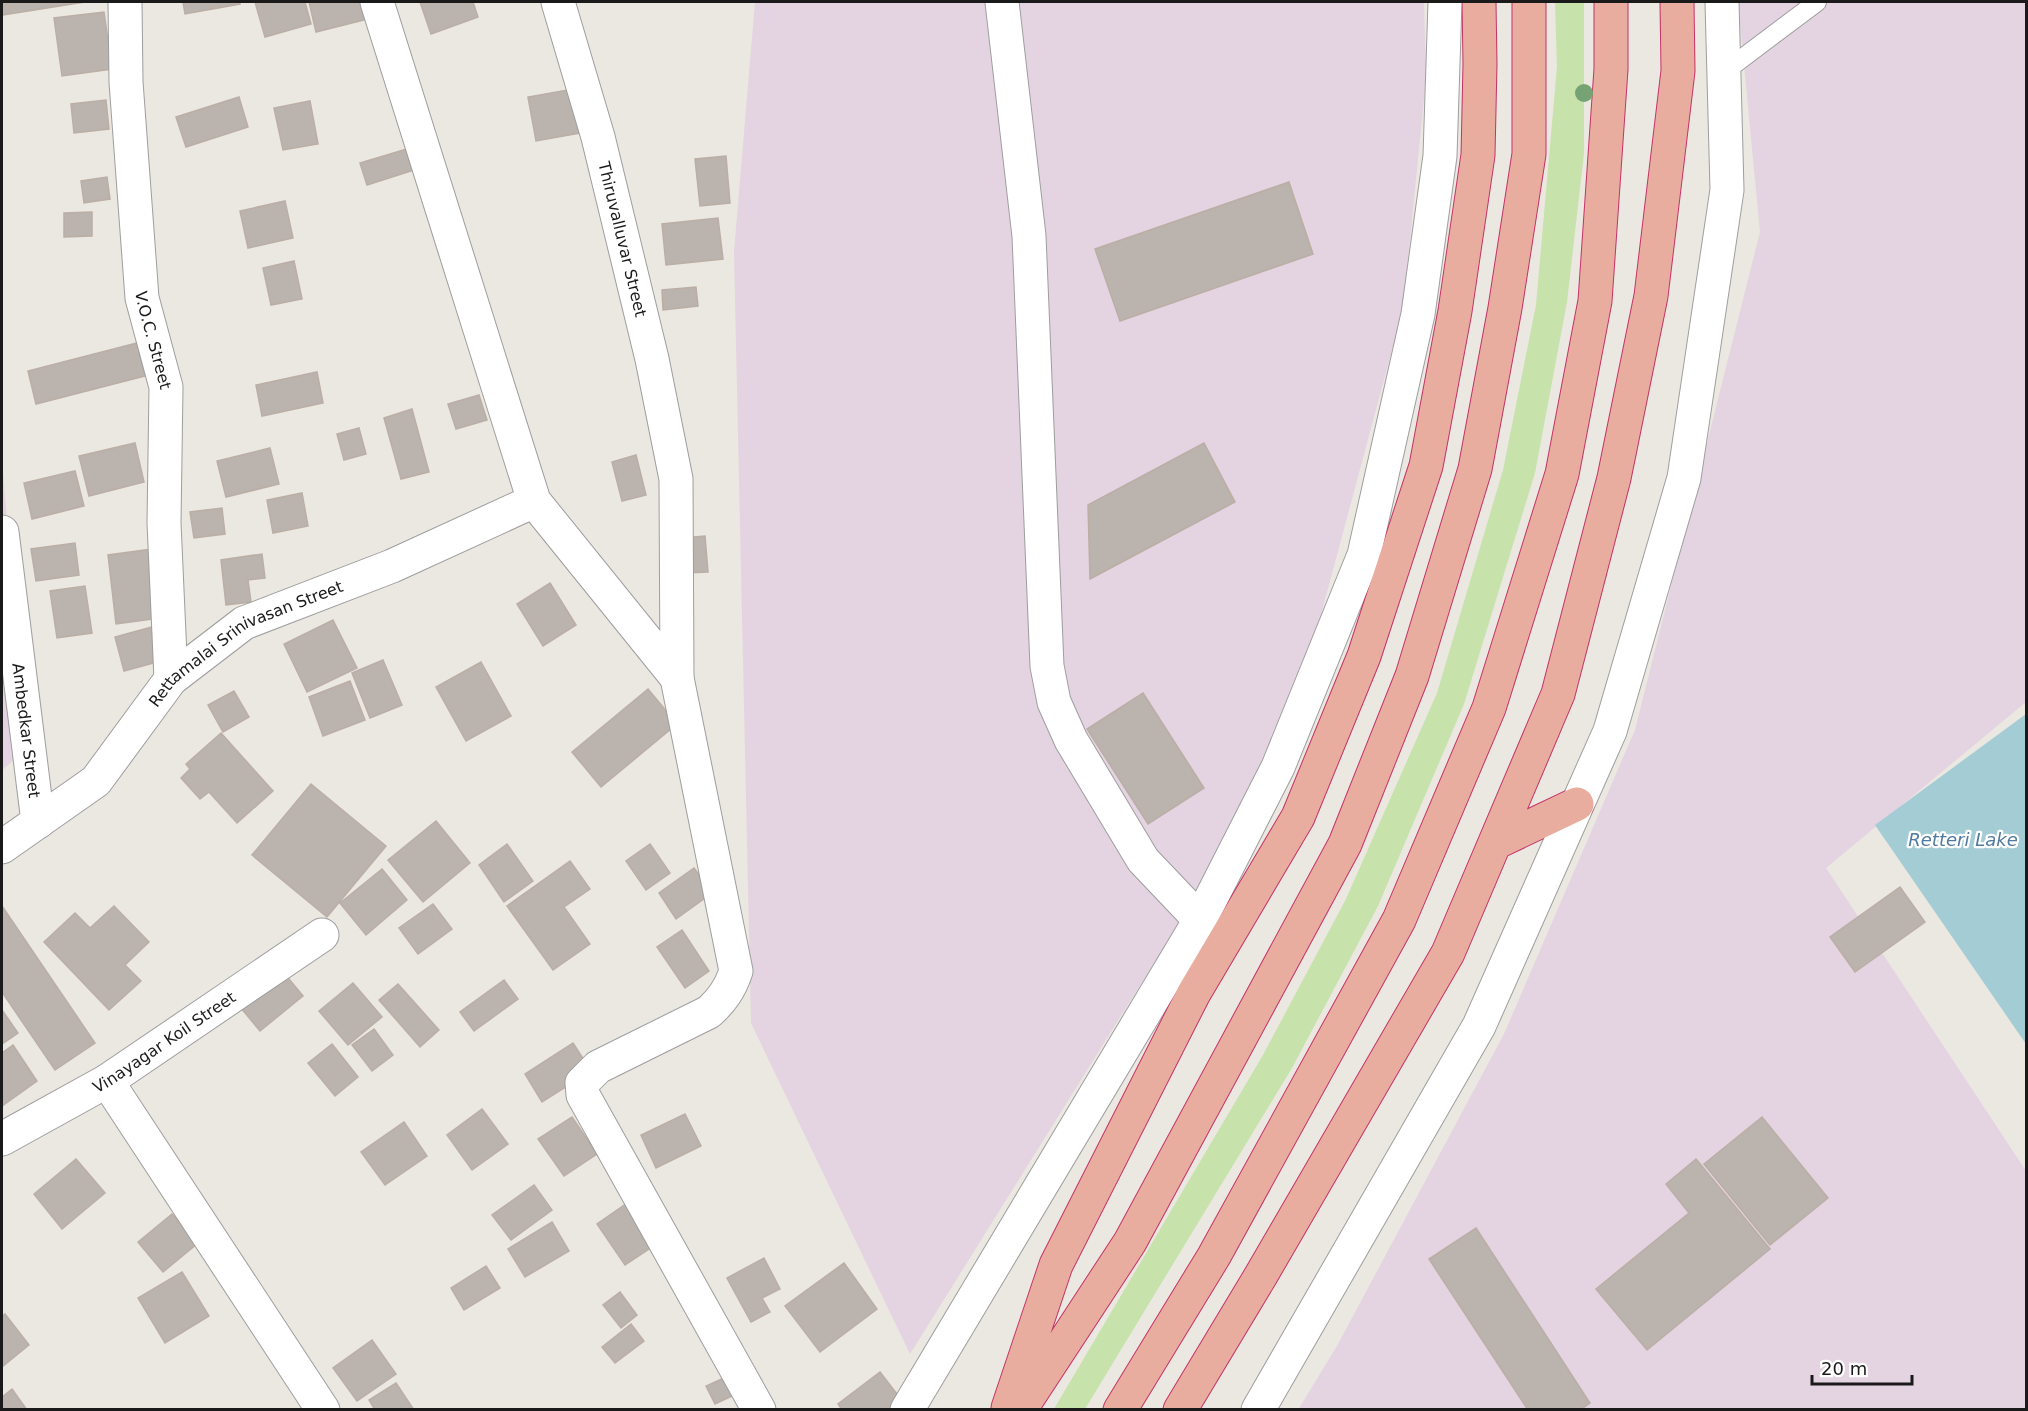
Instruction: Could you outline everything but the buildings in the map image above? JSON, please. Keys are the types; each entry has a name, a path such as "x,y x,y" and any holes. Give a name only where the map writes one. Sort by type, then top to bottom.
{"highway":[{"path":"1007,1410 1056,1265 1194,993 1298,817 1364,656 1426,466 1455,311 1478,155 1479,2"},
{"path":"1020,1410 1130,1242 1339,854 1412,676 1475,469 1505,308 1529,154 1529,2"},
{"path":"1120,1410 1214,1256 1399,920 1489,708 1562,474 1594,301 1611,69 1611,2"},
{"path":"1180,1410 1448,953 1558,694 1614,478 1652,296 1678,71 1677,2"},
{"path":"1495,843 1577,804"}],"street":[{"name":"V.O.C. Street","path":"124,2 126,82 142,298 166,387 164,524 171,679"},
{"path":"377,2 534,501 677,678"},
{"name":"Thiruvalluvar Street","path":"558,2 598,137 652,359 676,479 677,678 736,971 731,986 722,999 708,1012 598,1067 582,1083 583,1095 759,1410"},
{"path":"1002,2 1029,236 1047,666 1054,702 1071,740 1143,860 1200,920"},
{"path":"907,1410 1200,920 1278,768 1365,555 1420,302 1440,156 1445,2"},
{"path":"1258,1410 1479,1026 1610,731 1684,478 1727,190 1722,2"},
{"name":"Rettamalai Srinivasan Street","path":"2,847 96,781 171,679 244,623 392,566 534,501"},
{"name":"Ambedkar Street","path":"2,532 38,822"},
{"name":"Vinayagar Koil Street","path":"2,1139 107,1081 322,935"},
{"path":"107,1081 323,1410"}],"lane":[{"path":"1724,72 1817,2"}],"shaded area":[{"path":"755,2 1424,2 1426,79 1403,309 1283,756 910,1354 751,1023 734,252"},
{"path":"1738,2 2026,2 2026,702 1826,868 2026,1171 2026,1409 1298,1410 1337,1346 1504,1034 1635,730 1760,232"},
{"path":"2,462 27,749 2,770"}],"green space":[{"path":"1555,2 1584,2 1584,153 1567,302 1535,473 1464,704 1378,906 1292,1068 1085,1409 1054,1409 1263,1055 1346,899 1437,693 1503,470 1536,305 1557,67"}],"water":[{"name":"Retteri Lake","path":"2026,714 2026,1044 1875,825"}]}
